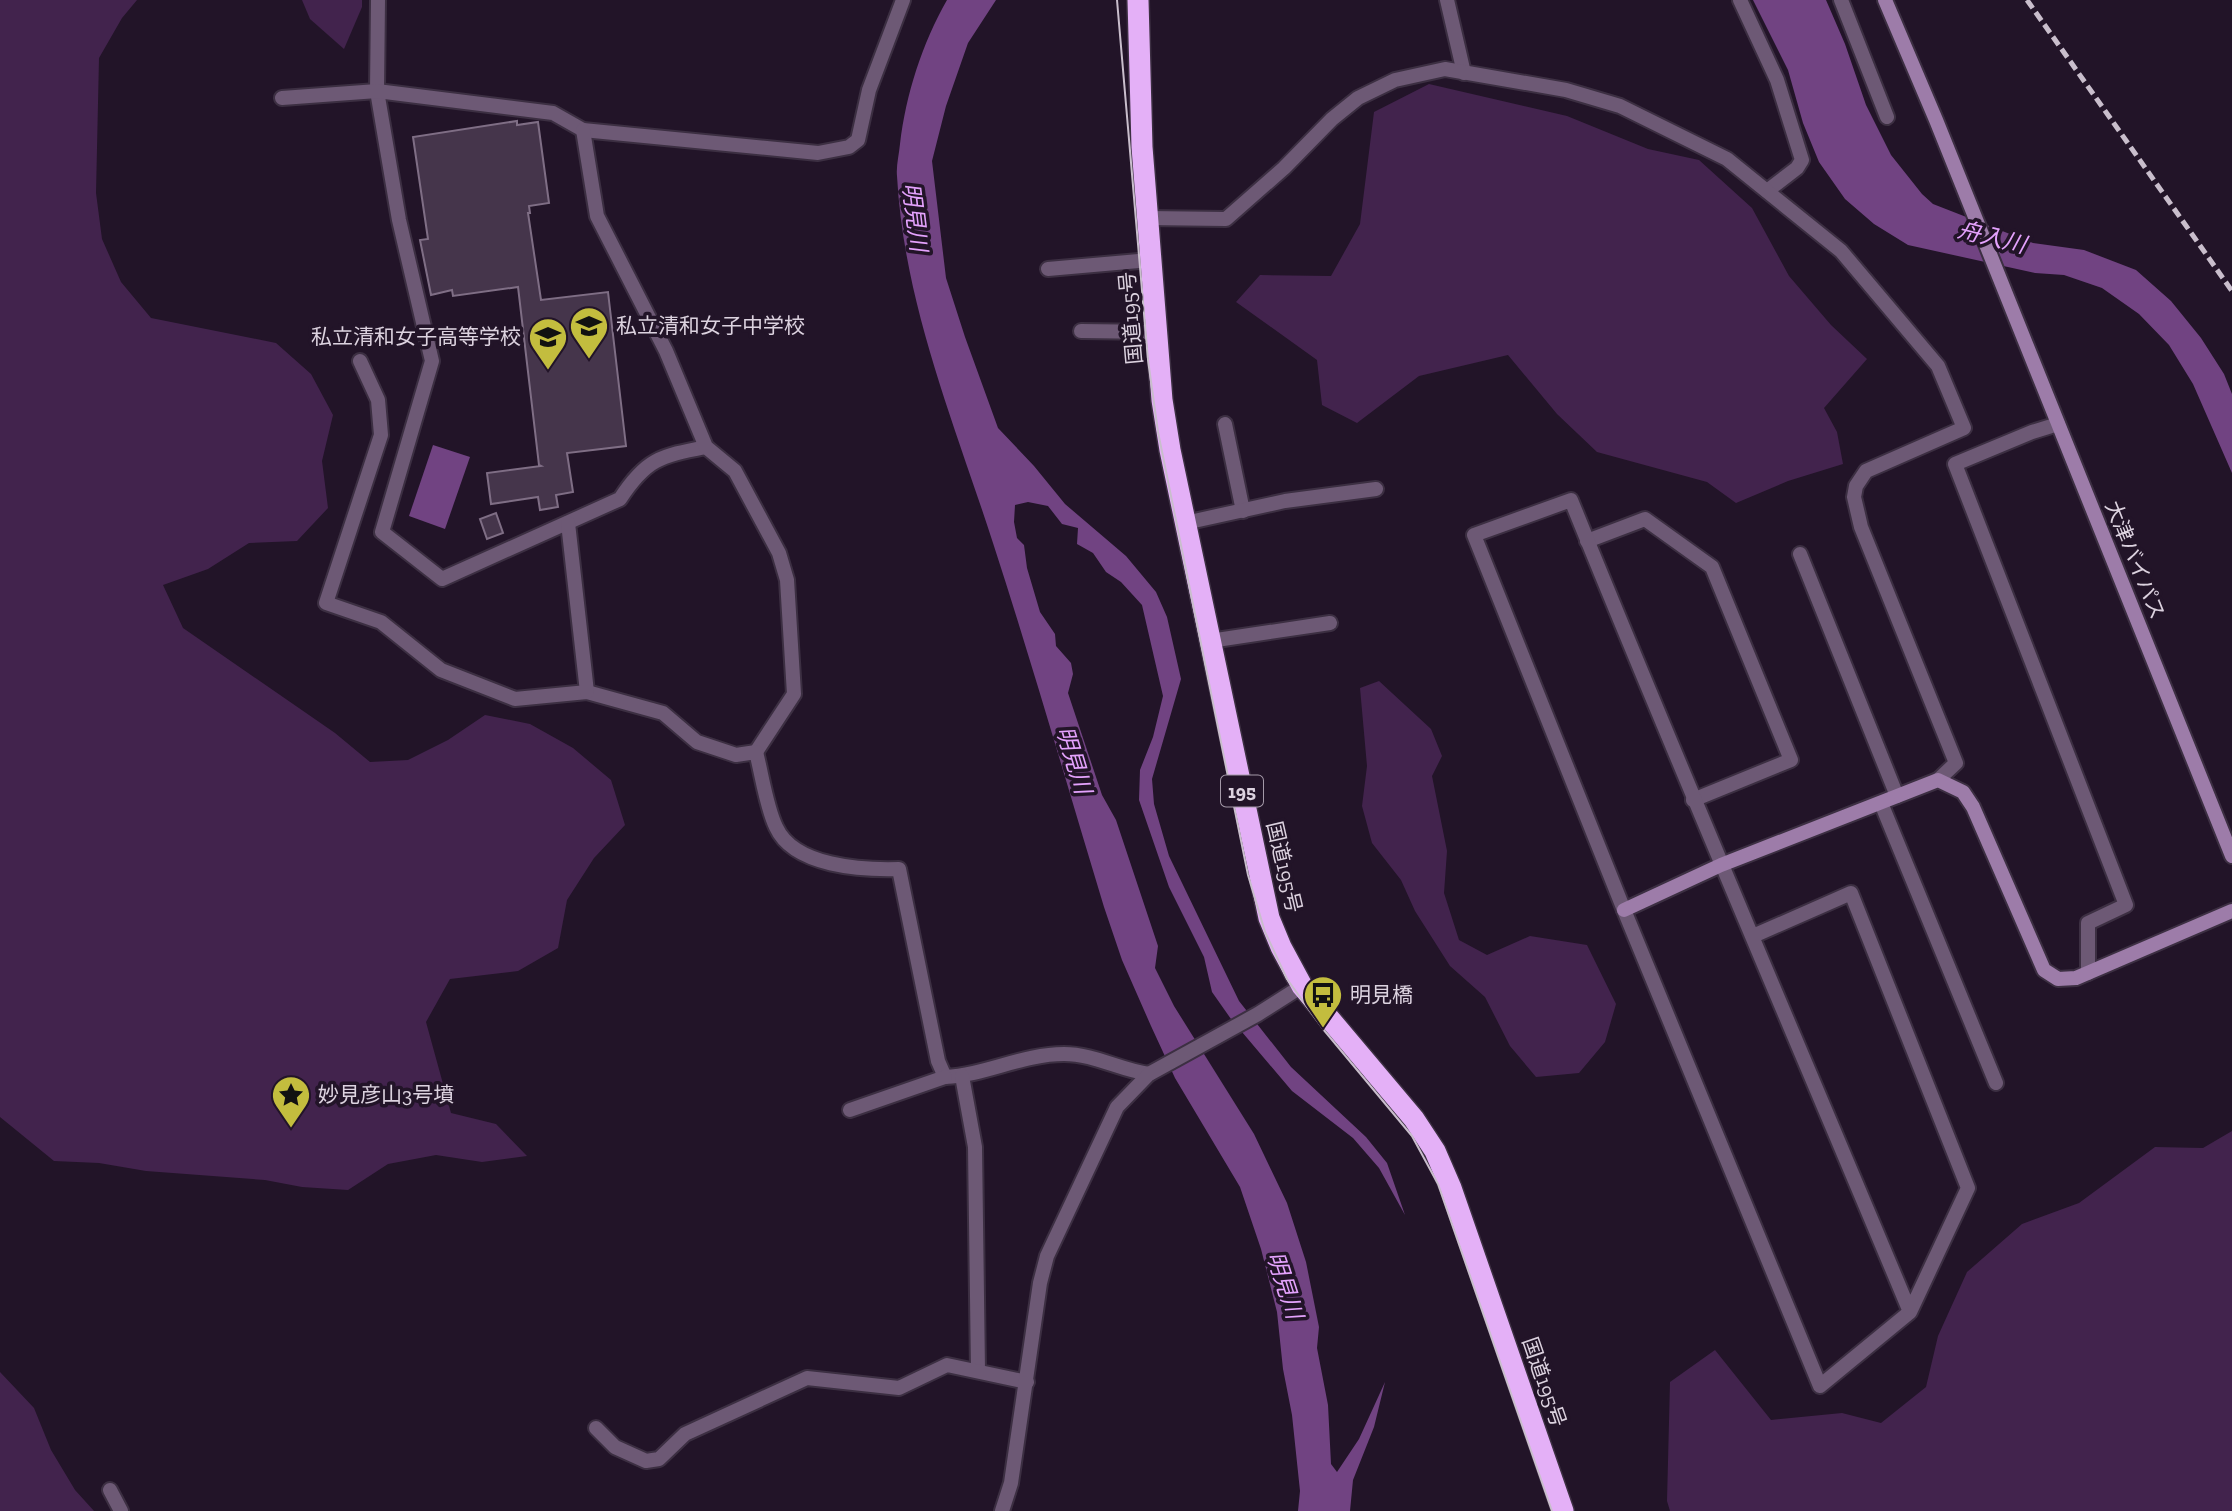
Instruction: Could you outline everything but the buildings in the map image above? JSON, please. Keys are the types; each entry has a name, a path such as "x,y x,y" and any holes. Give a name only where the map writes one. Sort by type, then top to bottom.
{"highway":[{"name":"国道195号","path":"1138,0 1142,147 1162,400 1185,523 1269,918 1302,986 1414,1119 1435,1151 1451,1188 1563,1511"}],"main road":[{"name":"大津バイパス","path":"1885,0 1936,120 2232,856"},
{"path":"1624,910 1721,865 1938,780 1963,792 1973,807 2044,970 2058,979 2076,978 2232,911"}],"street":[{"path":"378,0 377,91 400,220 432,361 382,532 442,579 620,499 637,474 667,455 706,447"},
{"path":"282,98 377,91 553,113 583,131 818,153 849,147 858,140 869,90 903,0"},
{"path":"1447,0 1464,73"},
{"path":"1740,0 1777,80 1802,160 1797,168 1767,191"},
{"path":"1840,0 1887,117"},
{"path":"1147,218 1226,219 1358,98 1395,80 1445,69 1566,90 1620,106 1727,159 1841,251 1938,366 1964,428 1874,465 1861,476 1854,497 1861,527 1956,763 1938,780"},
{"path":"583,131 597,216 666,351 706,447 735,471 779,553 787,580 794,694 756,752 776,828 793,847 823,862 864,870 900,869 938,1061 945,1077"},
{"path":"1048,269 1150,260"},
{"path":"1081,331 1156,331"},
{"path":"360,361 378,400 381,435 326,603 381,622 441,670 515,699 587,692 663,713 697,742 736,755 756,752"},
{"path":"1225,424 1243,511"},
{"path":"2057,424 1955,464 2126,905 2088,923 2088,973"},
{"path":"1185,523 1286,501 1376,489"},
{"path":"1753,936 1851,893 1968,1188 1910,1312 1820,1386 1624,910 1474,535 1571,500 1693,800 1753,936 1910,1312"},
{"path":"1587,541 1645,519 1712,567 1791,760 1693,800"},
{"path":"568,523 587,692"},
{"path":"1800,554 1897,796"},
{"path":"1210,641 1330,623"},
{"path":"1881,803 1996,1083"},
{"path":"1002,1511 1012,1483 1040,1283 1047,1256 1117,1107 1155,1070 1258,1014 1302,986"},
{"path":"850,1110 945,1077 962,1076 1038,1056 1086,1056 1131,1072 1155,1070"},
{"path":"962,1076 975,1147 978,1371"},
{"path":"596,1428 615,1447 646,1461 659,1459 685,1434 807,1377 898,1388 947,1365 1027,1382"},
{"path":"110,1490 121,1511"}],"shaded area":[{"path":"0,0 137,0 122,18 99,58 96,193 102,239 121,282 151,318 276,343 311,374 333,415 322,461 328,508 297,541 249,543 208,569 163,585 183,628 335,733 370,762 408,760 448,740 485,715 530,724 573,748 611,780 625,825 594,858 567,900 558,948 518,971 450,979 426,1022 451,1113 496,1124 527,1156 482,1162 436,1155 388,1164 348,1190 302,1187 265,1180 54,1161 0,1117"},
{"path":"302,0 362,0 362,7 344,49 310,19"},
{"path":"1429,84 1567,116 1648,149 1699,160 1752,208 1789,276 1831,325 1867,359 1824,408 1837,432 1843,464 1788,481 1736,503 1707,482 1597,452 1557,414 1508,355 1419,376 1357,423 1322,405 1317,360 1236,302 1260,275 1331,276 1360,224 1374,112"},
{"path":"1379,681 1431,729 1442,756 1432,776 1447,851 1444,893 1459,940 1487,955 1530,936 1587,945 1616,1004 1605,1042 1579,1073 1536,1077 1510,1046 1485,997 1450,966 1415,911 1401,880 1372,843 1362,806 1367,766 1360,688"},
{"path":"2232,1131 2232,1511 1670,1511 1667,1501 1670,1382 1715,1350 1771,1420 1842,1413 1881,1423 1926,1387 1938,1336 1967,1272 2022,1224 2079,1203 2155,1147 2203,1148"},
{"path":"0,1372 34,1408 51,1450 75,1490 94,1511 0,1511"}],"water":[{"name":"明見川","path":"947,0 996,0 968,43 946,106 932,161 946,278 998,428 1065,504 1126,556 1156,592 1167,617 1181,679 1152,779 1154,804 1169,856 1239,1001 1291,1067 1366,1137 1387,1163 1405,1215 1379,1168 1353,1138 1292,1091 1231,1019 1212,992 1204,957 1169,887 1139,800 1140,770 1153,737 1163,696 1142,605 1121,582 1106,572 1093,553 1077,544 1078,528 1062,524 1048,506 1028,502 1015,505 1017,538 1024,545 1027,568 1040,612 1055,634 1056,646 1071,663 1073,674 1068,693 1102,795 1116,820 1158,946 1155,968 1174,1006 1254,1134 1287,1203 1306,1262 1319,1327 1317,1348 1328,1405 1331,1464 1337,1472 1359,1439 1385,1382 1374,1427 1353,1480 1350,1511 1298,1511 1300,1491 1292,1415 1283,1369 1277,1312 1261,1249 1240,1187 1175,1078 1122,960 920,316 909,270 897,168 911,88 930,34"},
{"name":"舟入川","path":"1753,0 1826,0 1866,105 1891,155 1933,204 2033,243 2084,250 2136,270 2171,301 2201,338 2224,374 2232,394 2232,473 2193,384 2169,345 2139,314 2102,288 2064,275 2035,273 1908,245 1874,224 1845,199 1819,162 1803,123 1788,70"},
{"path":"433,445 470,457 445,529 409,516"}],"tram line":[{"path":"1117,0 1148,360 1158,432 1248,875 1265,932 1287,979 1323,1029 1412,1136 1438,1184 1552,1511"}],"railway":[{"path":"2027,0 2232,291"}],"place":[{"name":"私立清和女子中学校","path":"589,360"},
{"name":"私立清和女子高等学校","path":"548,371"},
{"name":"明見橋","path":"1323,1029"},
{"name":"妙見彦山3号墳","path":"291,1129"}]}
